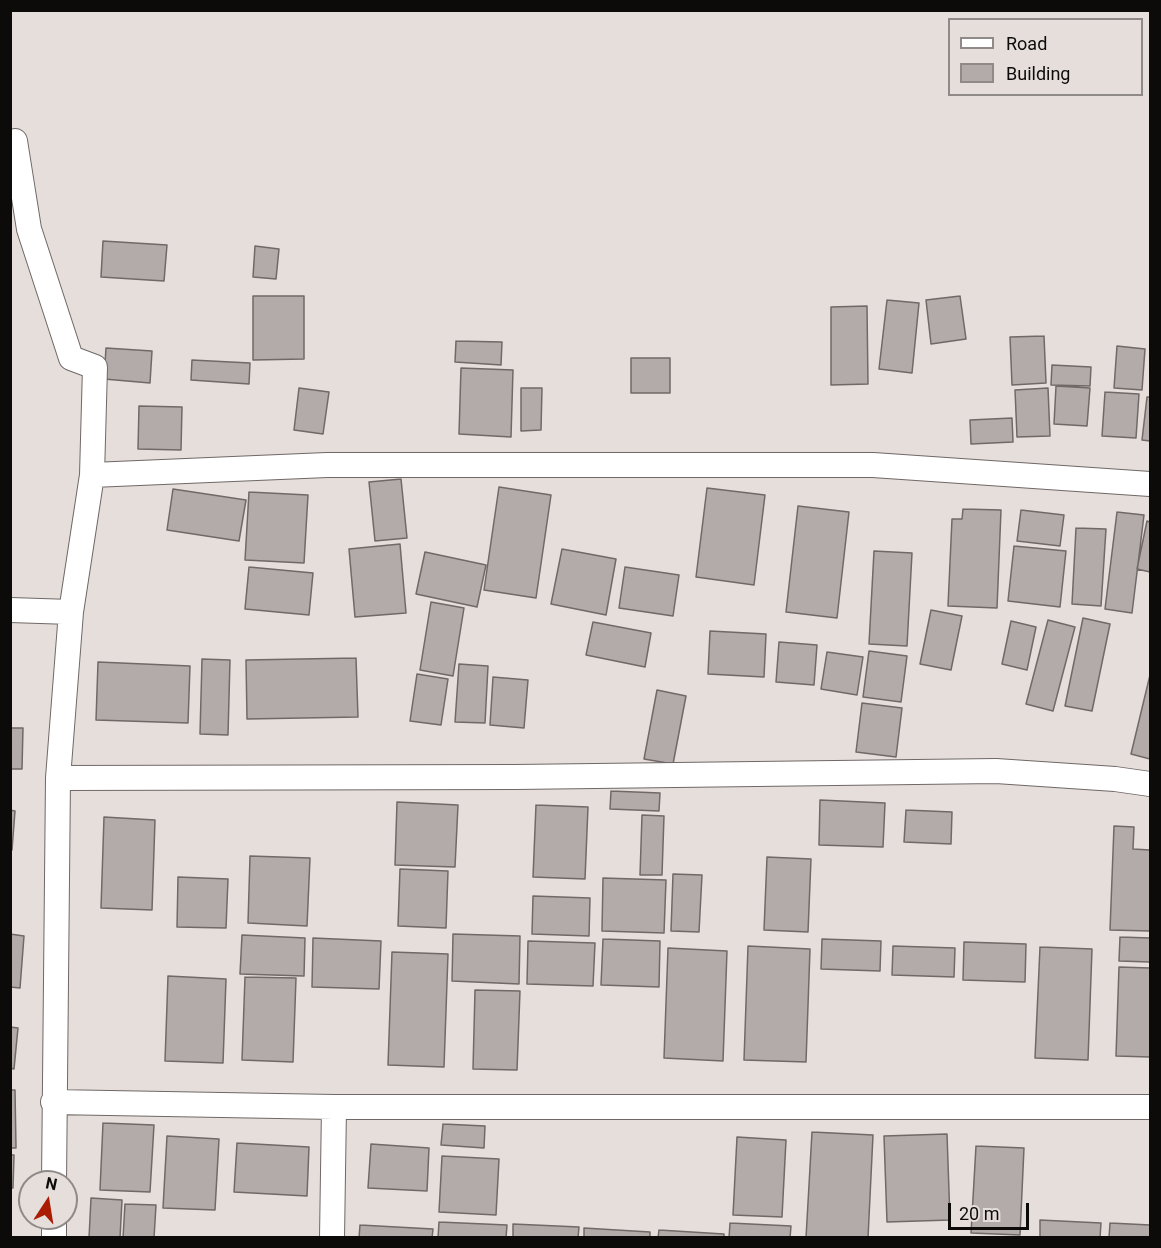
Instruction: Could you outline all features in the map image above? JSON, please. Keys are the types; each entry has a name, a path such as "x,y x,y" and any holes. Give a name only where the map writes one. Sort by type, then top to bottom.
{"street":[{"path":"15,141 29,229 71,358 95,367 92,475 70,612 58,778 54,1170"},
{"path":"92,475 327,465 873,465 1150,484"},
{"path":"10,610 70,612"},
{"path":"58,778 503,777 996,771 1115,779 1150,784"},
{"path":"53,1102 334,1107 1150,1107"},
{"path":"332,1238 334,1107"}],"building":[{"path":"103,241 167,245 164,281 101,277"},
{"path":"255,246 279,249 276,279 253,277"},
{"path":"253,296 304,296 304,359 253,360"},
{"path":"960,296 966,339 931,344 926,300"},
{"path":"887,300 919,303 912,373 879,369"},
{"path":"867,306 868,384 831,385 831,307"},
{"path":"1044,336 1046,383 1012,385 1010,337"},
{"path":"456,341 502,342 501,365 455,362"},
{"path":"1117,346 1145,349 1142,390 1114,388"},
{"path":"106,348 152,351 150,383 104,379"},
{"path":"631,358 670,358 670,393 631,393"},
{"path":"192,360 250,363 249,384 191,380"},
{"path":"1052,365 1091,367 1090,386 1051,385"},
{"path":"461,368 513,370 511,437 459,434"},
{"path":"1056,386 1090,388 1087,426 1054,424"},
{"path":"299,388 329,392 323,434 294,430"},
{"path":"521,388 542,388 541,430 521,431"},
{"path":"1048,388 1050,436 1017,437 1015,390"},
{"path":"1105,392 1139,394 1136,438 1102,436"},
{"path":"1147,397 1150,397 1150,441 1142,440"},
{"path":"139,406 182,407 181,450 138,449"},
{"path":"1012,418 1013,442 971,444 970,420"},
{"path":"401,479 407,538 375,541 369,482"},
{"path":"499,487 551,495 536,598 484,590"},
{"path":"707,488 765,495 754,585 696,577"},
{"path":"173,489 246,500 239,541 167,530"},
{"path":"249,492 308,495 304,563 245,560"},
{"path":"798,506 849,512 837,618 786,612"},
{"path":"963,509 1001,510 997,608 948,606 952,519 962,519"},
{"path":"1021,510 1064,515 1060,546 1017,541"},
{"path":"1117,512 1144,515 1132,613 1105,609"},
{"path":"1147,521 1150,522 1150,572 1137,569"},
{"path":"1076,528 1106,529 1101,606 1072,604"},
{"path":"400,544 406,613 355,617 349,549"},
{"path":"1014,546 1066,551 1060,607 1008,601"},
{"path":"562,549 616,559 606,615 551,604"},
{"path":"874,551 912,553 907,646 869,644"},
{"path":"425,552 486,565 477,607 416,594"},
{"path":"249,567 313,573 309,615 245,609"},
{"path":"625,567 679,575 673,616 619,608"},
{"path":"431,602 464,608 453,676 420,670"},
{"path":"931,610 962,616 951,670 920,664"},
{"path":"1083,618 1110,624 1092,711 1065,706"},
{"path":"1048,620 1075,627 1053,711 1026,704"},
{"path":"1011,621 1036,627 1027,670 1002,664"},
{"path":"593,622 651,633 645,667 586,655"},
{"path":"710,631 766,634 764,677 708,674"},
{"path":"779,642 817,645 814,685 776,682"},
{"path":"869,651 907,656 901,702 863,697"},
{"path":"827,652 863,657 857,695 821,689"},
{"path":"356,658 358,717 247,719 246,660"},
{"path":"202,659 230,660 228,735 200,734"},
{"path":"98,662 190,666 188,723 96,720"},
{"path":"459,664 488,666 485,723 455,722"},
{"path":"417,674 448,679 441,725 410,721"},
{"path":"1150,675 1150,759 1131,754"},
{"path":"493,677 528,680 524,728 490,725"},
{"path":"657,690 686,696 673,764 644,759"},
{"path":"862,703 902,708 896,757 856,752"},
{"path":"10,728 23,728 22,769 10,769"},
{"path":"611,791 660,793 659,811 610,809"},
{"path":"820,800 885,803 883,847 819,845"},
{"path":"397,802 458,805 455,867 395,865"},
{"path":"536,805 588,807 585,879 533,877"},
{"path":"10,810 15,811 12,850 10,850"},
{"path":"906,810 952,812 951,844 904,842"},
{"path":"642,815 664,816 662,875 640,875"},
{"path":"104,817 155,820 152,910 101,908"},
{"path":"1114,826 1134,827 1133,849 1150,850 1150,931 1110,930"},
{"path":"250,856 310,858 307,926 248,923"},
{"path":"767,857 811,859 808,932 764,930"},
{"path":"400,869 448,871 446,928 398,926"},
{"path":"673,874 702,875 699,932 671,931"},
{"path":"178,877 228,879 226,928 177,927"},
{"path":"603,878 666,880 664,933 602,931"},
{"path":"533,896 590,898 589,936 532,934"},
{"path":"10,934 24,936 20,988 10,987"},
{"path":"453,934 520,936 519,984 452,981"},
{"path":"242,935 305,938 304,976 240,974"},
{"path":"1120,937 1150,938 1150,962 1119,961"},
{"path":"313,938 381,941 379,989 312,987"},
{"path":"603,939 660,941 659,987 601,985"},
{"path":"822,939 881,941 880,971 821,969"},
{"path":"528,941 595,943 593,986 527,984"},
{"path":"964,942 1026,944 1025,982 963,980"},
{"path":"748,946 810,949 806,1062 744,1060"},
{"path":"893,946 955,948 954,977 892,975"},
{"path":"1040,947 1092,949 1088,1060 1035,1058"},
{"path":"668,948 727,951 723,1061 664,1058"},
{"path":"392,952 448,954 444,1067 388,1065"},
{"path":"1119,967 1150,968 1150,1057 1116,1056"},
{"path":"168,976 226,979 223,1063 165,1061"},
{"path":"245,977 296,978 293,1062 242,1060"},
{"path":"475,990 520,991 517,1070 473,1069"},
{"path":"10,1027 18,1028 14,1069 10,1068"},
{"path":"10,1090 15,1090 16,1148 10,1148"},
{"path":"103,1123 154,1125 150,1192 100,1190"},
{"path":"443,1124 485,1126 484,1148 441,1145"},
{"path":"812,1132 873,1135 868,1238 806,1238"},
{"path":"947,1134 950,1220 887,1222 884,1136"},
{"path":"167,1136 219,1139 215,1210 163,1208"},
{"path":"737,1137 786,1140 782,1217 733,1215"},
{"path":"237,1143 309,1147 307,1196 234,1192"},
{"path":"371,1144 429,1148 427,1191 368,1188"},
{"path":"976,1146 1024,1148 1020,1235 971,1233"},
{"path":"10,1155 14,1155 13,1188 10,1188"},
{"path":"442,1156 499,1159 496,1215 439,1212"},
{"path":"91,1198 122,1200 120,1238 89,1238"},
{"path":"125,1204 156,1205 154,1238 123,1238"},
{"path":"1040,1220 1101,1223 1100,1238 1040,1238"},
{"path":"439,1222 507,1225 506,1238 438,1238"},
{"path":"730,1223 791,1226 790,1238 729,1238"},
{"path":"1110,1223 1150,1225 1150,1238 1109,1238"},
{"path":"513,1224 579,1227 578,1238 513,1238"},
{"path":"360,1225 433,1229 432,1238 359,1238"},
{"path":"584,1228 650,1232 650,1238 584,1238"},
{"path":"659,1230 724,1234 724,1238 658,1238"}]}
